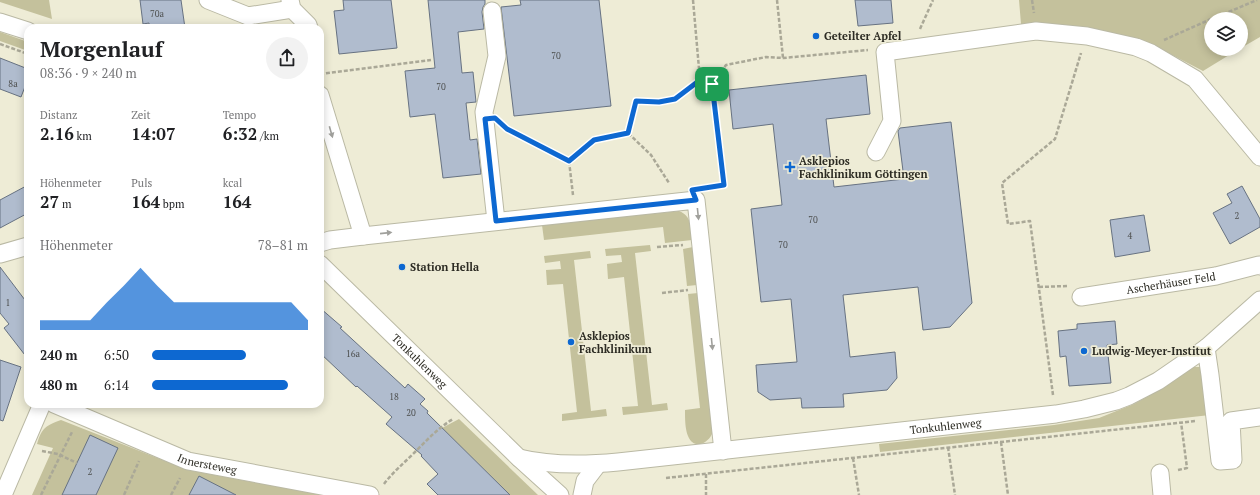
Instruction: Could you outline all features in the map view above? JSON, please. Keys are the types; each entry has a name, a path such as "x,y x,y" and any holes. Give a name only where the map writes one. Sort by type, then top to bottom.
{"street":[{"path":"208,0 248,16 291,5 307,24"},
{"path":"492,11 497,56 484,112 496,221"},
{"path":"0,22 24,30"},
{"path":"876,152 892,121 884,52 1036,31 1087,36 1136,47 1151,53 1196,79 1260,157"},
{"path":"324,108 363,236"},
{"path":"324,242 496,221 688,201 701,243 723,451"},
{"path":"0,254 24,247"},
{"name":"Ascherhäuser Feld","path":"1081,297 1216,276 1260,266"},
{"name":"Tonkuhlenweg","path":"324,268 519,458 560,495"},
{"name":"Tonkuhlenweg","path":"519,458 531,461 553,463 598,464 1084,410 1129,396 1158,381 1206,348 1260,300"},
{"path":"1206,348 1220,462 1233,460 1231,421 1260,417"},
{"path":"3,495 40,408"},
{"name":"Innersteweg","path":"63,408 188,461 370,495"},
{"path":"582,495 585,481 598,464"},
{"path":"1160,473 1162,495"}],"path":[{"path":"693,0 700,80"},
{"path":"777,0 783,58"},
{"path":"912,48 933,0"},
{"path":"1228,12 1256,0"},
{"path":"1151,53 1164,40 1204,22"},
{"path":"1056,414 1030,220 1008,224 1002,182 1055,139 1087,36"},
{"path":"0,44 24,53"},
{"path":"628,133 650,156 688,201 692,190 724,185 712,84 726,65 766,57 783,58 879,49 884,52"},
{"path":"324,73 431,60"},
{"path":"700,80 712,84"},
{"path":"628,133 636,101 659,102 675,99 700,80"},
{"path":"485,119 495,118 507,129 569,161"},
{"path":"569,161 594,140 628,133"},
{"path":"569,161 575,213"},
{"path":"657,247 701,243"},
{"path":"1039,287 1069,286 1081,297"},
{"path":"662,293 706,288"},
{"path":"42,495 80,415"},
{"path":"660,478 1215,419"},
{"path":"1181,422 1186,462"},
{"path":"383,484 391,474 414,454 440,427"},
{"path":"1001,442 1008,495"},
{"path":"124,495 147,444"},
{"path":"948,447 955,495"},
{"path":"52,452 77,463"},
{"path":"853,458 859,495"},
{"path":"706,474 706,495"}],"shaded area":[{"path":"0,0 49,0 52,19 0,2"},
{"path":"1019,0 1260,0 1260,37 1248,44 1248,12 1204,12 1204,56 1228,56 1203,71 1155,46 1052,25 1021,24"},
{"path":"0,32 24,41 24,50 0,41"},
{"path":"679,211 689,219 692,240 665,243 663,227 544,240 542,225"},
{"path":"650,245 651,251 635,253 652,405 667,403 668,410 623,415 622,407 638,406 624,277 608,279 607,264 622,262 621,255 606,256 605,249"},
{"path":"693,247 697,285 687,286 683,249"},
{"path":"590,251 591,258 574,260 591,411 606,409 607,416 562,421 562,414 577,412 563,284 547,285 546,270 561,269 560,261 545,263 544,256"},
{"path":"698,293 713,431 709,439 702,444 694,443 688,436 685,410 700,408 688,294"},
{"path":"1193,367 1201,367 1210,415 880,452 879,444 1054,425 1099,418 1134,404 1154,393"},
{"path":"459,419 538,495 510,495 442,428"},
{"path":"61,420 188,470 322,495 32,495 53,448 37,444 45,428"}],"building":[{"path":"140,0 181,0 184,24 143,24"},
{"path":"343,0 391,0 397,48 339,54 334,11 344,10"},
{"path":"428,0 485,0 482,12 484,29 458,32 462,73 473,72 476,102 466,103 470,140 477,139 481,174 443,178 435,114 410,117 405,71 435,68"},
{"path":"520,0 599,0 611,106 514,116 501,7 521,5"},
{"path":"855,0 891,0 893,23 858,26"},
{"path":"0,58 24,67 24,89 21,97 0,89"},
{"name":"Asklepios Fachklinikum Göttingen","path":"866,75 870,114 826,119 834,187 904,179 898,131 900,128 951,122 972,303 950,327 923,330 918,287 843,295 850,357 895,352 897,378 887,390 843,394 844,407 802,408 801,398 770,400 758,392 756,365 797,362 791,299 761,302 751,209 782,205 773,124 733,129 729,90"},
{"path":"1242,186 1260,219 1260,227 1230,244 1213,213 1232,203 1227,194"},
{"path":"24,187 24,215 0,228 0,200"},
{"path":"1144,215 1150,251 1115,257 1110,220"},
{"path":"0,267 24,299 24,354 4,328 9,324 0,313"},
{"path":"324,311 405,388 408,384 425,399 420,404 428,411 427,413 510,495 438,495 427,484 438,474 421,456 422,455 386,424 392,417 357,386 356,387 324,357"},
{"name":"Ludwig-Meyer-Institut","path":"1115,321 1117,344 1107,345 1111,383 1069,386 1066,356 1060,357 1058,331 1077,329 1077,324"},
{"path":"0,360 21,367 3,421 0,420"},
{"path":"90,435 118,448 96,495 62,495"},
{"path":"199,476 236,495 189,495"}],"place":[{"name":"Geteilter Apfel","path":"816,36"},
{"name":"Asklepios Fachklinikum Göttingen","path":"790,167"},
{"name":"Station Hella","path":"402,267"},
{"name":"Asklepios Fachklinikum","path":"571,342"},
{"name":"Ludwig-Meyer-Institut","path":"1084,351"}],"route":[{"path":"700,80 712,84 724,185 692,190 696,200 496,221 485,119 495,118 507,129 569,161 594,140 628,133 636,101 659,102 675,99 700,80"}]}
